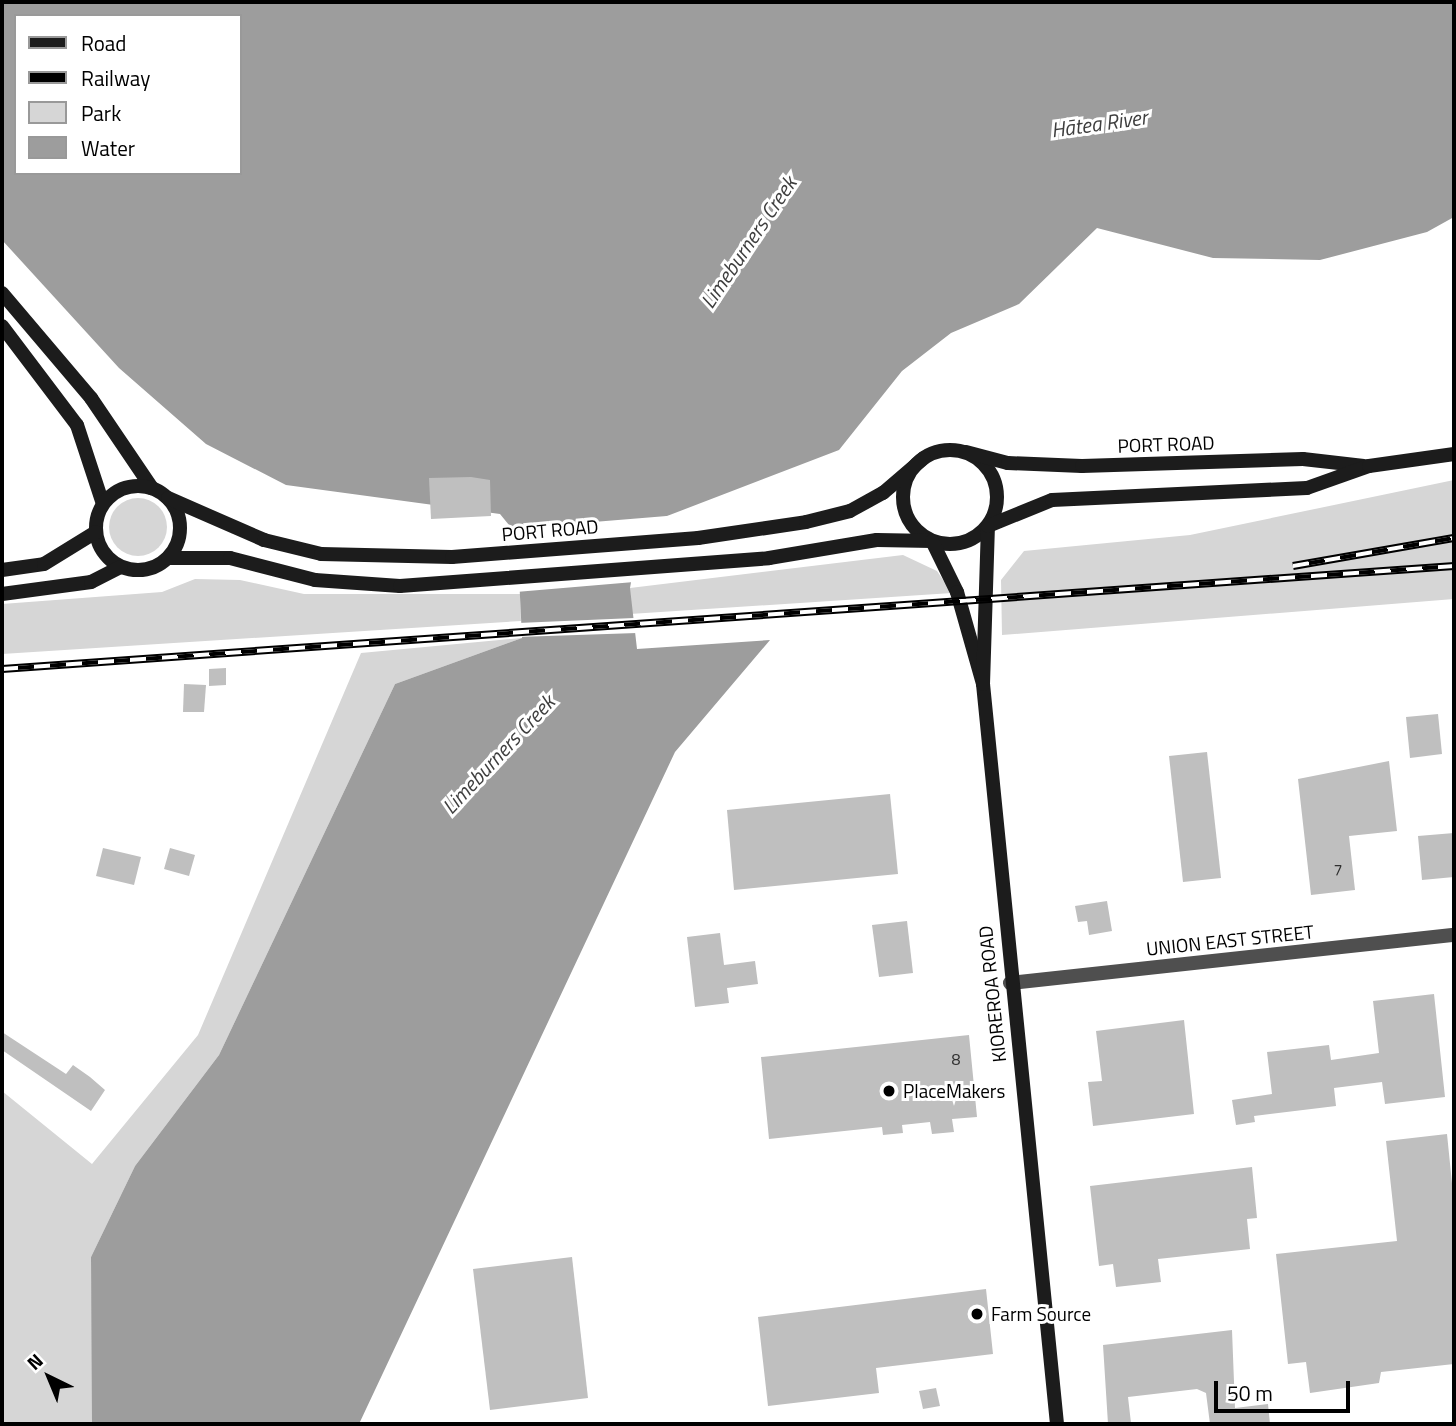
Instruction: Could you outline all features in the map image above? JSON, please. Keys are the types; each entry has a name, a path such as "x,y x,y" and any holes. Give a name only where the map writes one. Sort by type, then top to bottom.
{"main road":[{"path":"2,293 90,398 152,488 169,498 181,528 168,558 151,569 120,567 91,582 2,594"},
{"path":"2,326 77,425 103,504 96,532 104,553 120,567"},
{"path":"966,452 996,483 988,526"},
{"name":"PORT ROAD","path":"169,498 264,540 321,554 452,557 698,538 850,511 924,458 966,452 1007,463 1082,466 1303,459 1369,466"},
{"name":"PORT ROAD","path":"168,558 230,558 315,580 454,584 769,558 877,540 962,543 988,526 1052,500 1307,488 1369,466 1454,454"},
{"path":"924,458 906,480 904,509 932,541"},
{"path":"103,504 125,488 152,488"},
{"name":"KIOREROA ROAD","path":"988,526 983,684 1010,983 1057,1424"},
{"path":"2,570 44,564 96,532"},
{"name":"KIOREROA ROAD","path":"932,541 957,593 983,684"}],"street":[{"name":"UNION EAST STREET","path":"1010,983 1454,935"}],"green space":[{"path":"1454,480 1454,599 1002,635 1001,580 1024,551 1190,535"},
{"path":"132,498 144,498 154,502 163,511 167,533 159,548 144,556 132,556 122,552 113,543 109,533 109,521 113,511 122,502"},
{"path":"903,555 937,571 952,593 630,614 630,588"},
{"path":"195,579 240,580 304,594 520,594 521,621 2,654 2,604 162,592"},
{"path":"522,638 395,684 219,1055 135,1166 91,1257 93,1348 168,1424 2,1424 2,1091 92,1164 198,1035 361,653"}],"water":[{"path":"2,2 1454,2 1454,217 1427,232 1320,260 1213,258 1097,228 1019,304 951,333 902,371 839,450 641,526 630,588 637,649 770,640 675,752 359,1424 92,1424 91,1257 135,1166 219,1055 395,684 522,638 517,535 500,514 286,485 206,444 119,368 2,240"}],"pier":[{"path":"679,515 644,528 634,582 516,592 508,529"},
{"path":"634,618 637,633 517,637 518,623"}],"building":[{"path":"471,477 490,480 491,516 431,519 429,478"},
{"path":"226,668 226,685 209,686 209,669"},
{"path":"184,684 206,685 204,712 183,712"},
{"path":"1438,714 1442,754 1410,758 1406,717"},
{"path":"1207,752 1221,878 1183,882 1169,756"},
{"path":"1389,761 1397,831 1349,836 1355,890 1311,895 1298,779"},
{"path":"890,794 898,874 734,890 727,810"},
{"path":"1454,833 1454,877 1422,880 1418,836"},
{"path":"103,848 141,857 134,885 96,876"},
{"path":"170,848 195,855 189,876 164,869"},
{"path":"1107,901 1112,931 1089,935 1087,921 1078,922 1075,906"},
{"path":"907,921 913,973 879,977 872,925"},
{"path":"720,933 724,965 755,961 758,984 727,988 729,1003 695,1007 687,937"},
{"path":"1434,994 1445,1097 1385,1104 1382,1082 1334,1088 1336,1106 1254,1116 1255,1122 1236,1125 1232,1100 1272,1094 1267,1052 1329,1045 1331,1060 1379,1053 1373,1001"},
{"path":"1184,1020 1194,1114 1093,1126 1088,1082 1102,1081 1096,1031"},
{"path":"2,1032 66,1074 73,1065 105,1090 91,1111 2,1050"},
{"path":"969,1035 977,1117 952,1119 954,1132 932,1134 930,1122 902,1125 903,1133 883,1135 882,1127 769,1139 761,1057"},
{"path":"1447,1134 1454,1203 1454,1364 1381,1372 1379,1383 1310,1393 1306,1362 1288,1364 1276,1254 1397,1241 1386,1141"},
{"path":"1252,1167 1257,1218 1247,1219 1250,1249 1158,1259 1161,1282 1116,1287 1113,1264 1099,1266 1090,1186"},
{"path":"572,1257 588,1398 490,1410 473,1269"},
{"path":"986,1289 993,1354 876,1368 879,1393 768,1406 758,1317"},
{"path":"1232,1330 1235,1408 1268,1404 1270,1424 1210,1424 1206,1393 1197,1389 1128,1397 1131,1423 1108,1424 1103,1345"},
{"path":"936,1388 940,1406 923,1409 919,1391"}],"railway":[{"path":"1293,566 1454,538"},
{"path":"2,669 1454,566"}],"place":[{"name":"PlaceMakers","path":"889,1091"},
{"name":"Farm Source","path":"977,1314"}],"water label":[{"name":"Hātea River","path":"1099,123"},
{"name":"Limeburners Creek","path":"748,242"},
{"name":"Limeburners Creek","path":"498,754"}]}
